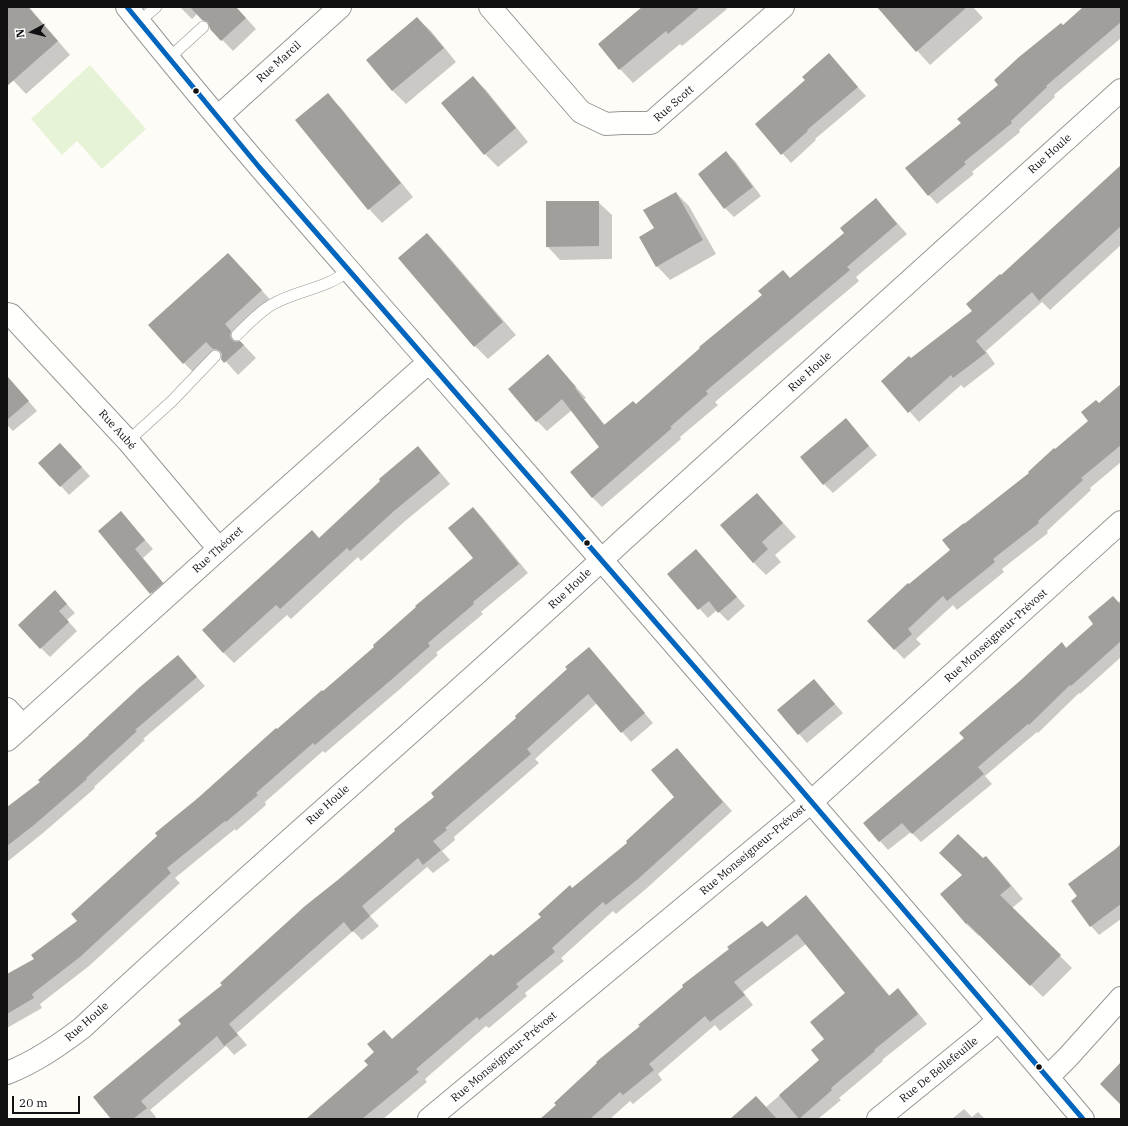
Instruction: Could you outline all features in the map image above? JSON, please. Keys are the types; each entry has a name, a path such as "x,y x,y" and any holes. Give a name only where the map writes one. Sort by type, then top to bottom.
{"street":[{"name":"Rue Marcil","path":"218,116 340,7"},
{"name":"Rue Scott","path":"490,7 581,112 606,124 651,123 783,7"},
{"path":"133,15 349,270 602,560 1083,1119"},
{"name":"Rue Houle","path":"7,1073 24,1066 58,1047 82,1028 272,854 562,597 1121,90"},
{"name":"Rue Aubé","path":"9,314 128,442 219,549"},
{"name":"Rue Théoret","path":"15,733 429,362"},
{"name":"Rue Monseigneur-Prévost","path":"429,1119 811,802 1121,522"},
{"path":"7,709 15,733"},
{"path":"1048,1077 1121,998"},
{"name":"Rue De Bellefeuille","path":"878,1119 998,1020"}],"lane":[{"path":"133,15 156,7"},
{"path":"169,58 203,27"},
{"path":"237,335 260,313 272,304 335,280 349,270"},
{"path":"128,442 172,401 215,356"}],"green space":[{"path":"90,65 146,129 102,169 77,141 62,155 31,119"}],"building":[{"path":"7,7 28,7 58,41 7,86"},
{"path":"190,7 236,7 246,18 221,41 210,29 208,22 202,20"},
{"path":"642,7 700,7 668,34 666,31 619,70 598,44"},
{"path":"877,7 967,7 916,52"},
{"path":"1083,7 1121,7 1121,22 1046,86 1047,87 1011,121 1012,123 964,162 966,164 928,196 905,168 961,123 957,119 998,85 994,80 1019,57 1061,23 1063,25"},
{"path":"417,17 444,48 392,91 366,60"},
{"path":"829,53 858,87 807,130 808,131 781,155 755,124 805,80 802,77"},
{"path":"473,76 516,128 484,155 441,103"},
{"path":"328,93 401,183 368,210 295,120"},
{"path":"726,151 753,187 724,209 698,174"},
{"path":"1121,165 1121,226 1039,301 1032,292 976,341 986,353 953,378 951,375 908,413 881,381 909,356 911,358 972,311 966,304 1000,274 1001,275"},
{"path":"676,192 703,240 656,267 639,237 654,228 643,210"},
{"path":"876,198 897,224 847,267 850,270 706,391 708,394 670,427 672,428 592,498 570,472 599,447 562,399 536,422 508,389 548,354 576,387 575,388 604,425 633,401 636,404 700,348 699,347 762,295 758,291 783,270 790,278 844,233 840,228"},
{"path":"546,201 599,201 599,246 546,247"},
{"path":"427,233 503,322 474,347 398,258"},
{"path":"228,253 262,290 225,324 231,331 230,336 232,340 236,342 240,341 244,345 224,363 221,359 222,354 220,351 213,349 206,342 183,364 148,325"},
{"path":"7,376 29,401 7,420"},
{"path":"1121,384 1121,445 1081,478 1083,480 1038,521 1039,523 993,559 995,562 947,601 943,596 908,629 912,634 894,650 867,621 908,583 909,584 950,550 942,540 1029,473 1028,472 1054,448 1055,449 1088,421 1081,412 1096,400 1099,403"},
{"path":"846,418 869,446 823,485 800,457"},
{"path":"60,443 82,467 60,487 38,463"},
{"path":"418,446 440,473 394,511 350,551 347,548 280,609 276,605 223,653 202,630 312,530 319,538 380,481 379,479"},
{"path":"757,493 783,523 762,542 768,549 753,563 720,525"},
{"path":"473,507 519,564 473,602 474,604 428,643 430,646 391,680 315,745 313,743 256,793 258,795 167,868 171,873 80,957 32,994 34,998 7,1014 7,974 34,959 31,955 77,921 71,914 157,836 155,833 198,798 276,728 277,729 322,690 323,691 374,647 373,645 416,607 415,606 473,558 448,528"},
{"path":"121,511 145,540 135,549 163,583 150,594 98,531"},
{"path":"696,549 737,597 718,613 709,601 698,610 667,574"},
{"path":"55,590 67,604 59,611 69,622 40,649 18,625"},
{"path":"1113,596 1121,605 1121,641 1071,686 1070,685 1029,725 1028,724 978,767 984,774 912,834 902,823 879,842 863,823 964,738 959,733 1021,680 1062,642 1066,648 1093,624 1088,617"},
{"path":"589,647 645,713 621,733 588,694 527,749 531,754 445,828 447,830 433,841 441,850 423,865 418,858 362,906 370,916 352,932 344,922 229,1024 238,1035 224,1046 217,1036 141,1101 147,1108 133,1119 111,1119 93,1097 181,1024 178,1020 222,985 220,983 305,906 395,831 394,829 434,797 431,793 516,718 515,716 567,669 565,667"},
{"path":"178,655 197,677 135,730 137,731 86,778 87,779 34,825 7,846 7,807 40,782 38,780 140,687"},
{"path":"814,679 835,704 798,735 777,710"},
{"path":"677,748 723,802 638,879 606,905 603,902 552,948 555,952 516,984 519,987 479,1020 477,1017 416,1069 419,1072 362,1119 306,1119 368,1065 364,1061 374,1052 367,1044 384,1030 392,1039 491,954 493,956 541,917 538,914 570,885 572,888 627,843 626,841 674,797 651,770"},
{"path":"958,834 983,858 986,856 1011,886 1000,895 1061,955 1030,986 967,923 966,924 940,894 962,875 939,853"},
{"path":"1121,845 1121,904 1090,927 1071,901 1077,896 1068,884"},
{"path":"806,895 889,996 898,988 918,1014 874,1050 875,1051 831,1088 832,1090 799,1119 779,1095 819,1060 811,1050 824,1039 810,1022 845,993 797,934 734,982 745,995 710,1022 705,1016 649,1064 654,1070 623,1095 620,1092 590,1119 540,1119 556,1105 554,1103 597,1063 596,1062 640,1026 638,1025 683,987 682,985 729,949 727,947 762,921 767,927"},
{"path":"1121,1062 1121,1105 1100,1084"},
{"path":"756,1096 777,1119 730,1119"}],"transit line":[{"path":"127,7 259,167 786,772 1083,1119"}]}
